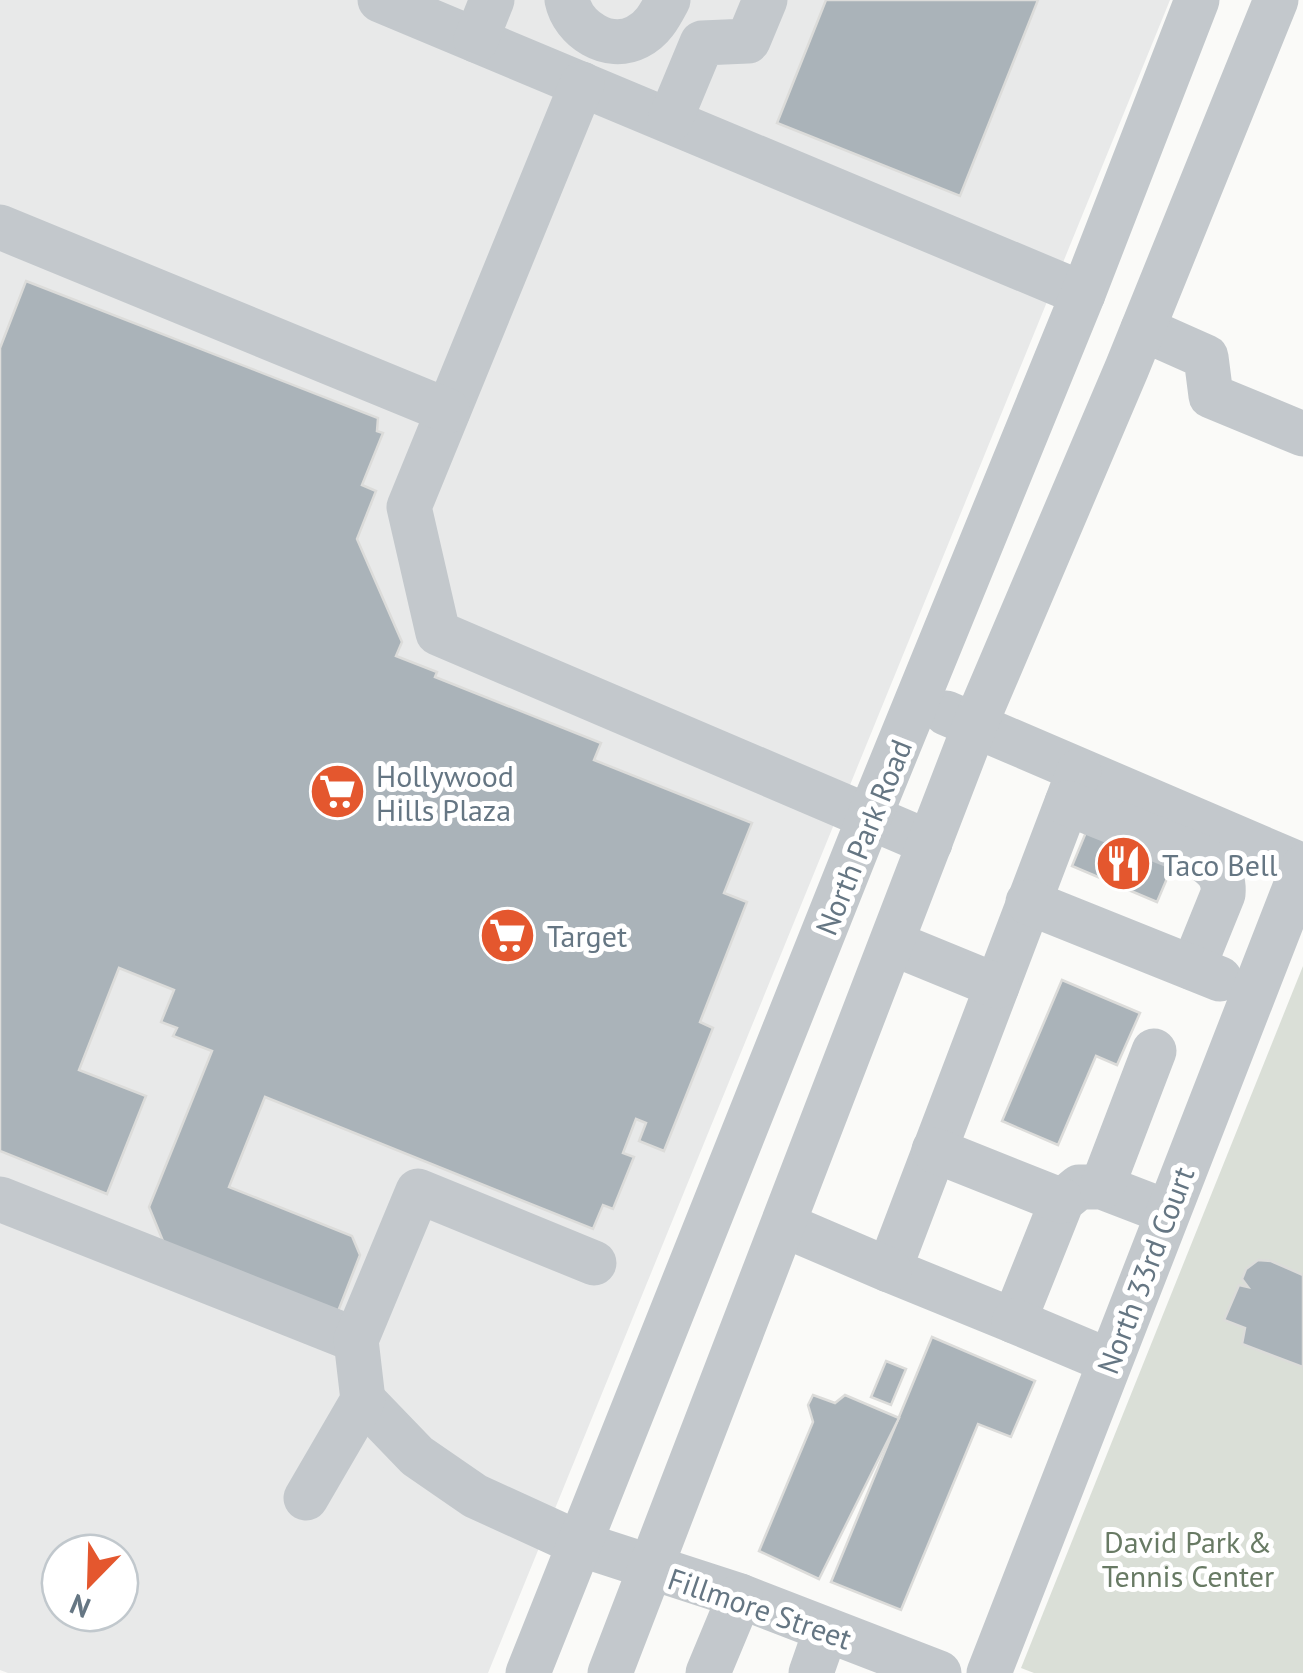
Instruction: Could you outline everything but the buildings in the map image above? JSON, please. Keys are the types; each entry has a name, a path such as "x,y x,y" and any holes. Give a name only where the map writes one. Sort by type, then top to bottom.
{"street":[{"path":"380,0 484,20 582,84 1083,294"},
{"path":"567,0 578,25 592,35 625,42 654,24 668,0"},
{"path":"670,120 702,43 748,40 765,0"},
{"name":"North Park Road","path":"528,1673 1083,294 1197,0"},
{"path":"610,1673 975,725 1143,330 1276,0"},
{"path":"582,84 409,507 438,633 930,843"},
{"path":"0,227 448,411"},
{"path":"1143,330 1206,358 1211,396 1303,434"},
{"path":"919,701 975,725 1216,869 1224,881 1223,894 1193,968"},
{"path":"1073,787 1303,866"},
{"path":"890,1270 1073,787"},
{"name":"North 33rd Court","path":"989,1673 1303,866"},
{"path":"1028,902 1254,993"},
{"path":"892,943 997,986"},
{"path":"1014,1321 1154,1051"},
{"path":"934,1150 1082,1194 1167,1212"},
{"path":"306,1498 363,1400 356,1340 418,1191 594,1264"},
{"path":"0,1200 356,1340"},
{"path":"784,1225 1109,1361"},
{"name":"Fillmore Street","path":"363,1400 417,1456 475,1496 580,1544 650,1570 740,1596 939,1673"},
{"path":"708,1673 740,1596"},
{"path":"810,1673 826,1630"}],"shaded area":[{"name":"Hollywood Hills Plaza","path":"0,0 1170,0 488,1673 0,1670"}],"green space":[{"name":"David Park & Tennis Center","path":"1303,966 1303,1673 1034,1673 1021,1668"}],"place":[{"name":"Hollywood Hills Plaza","path":"337,792"},
{"name":"Taco Bell","path":"1123,864"},
{"name":"Target","path":"508,935"}]}
